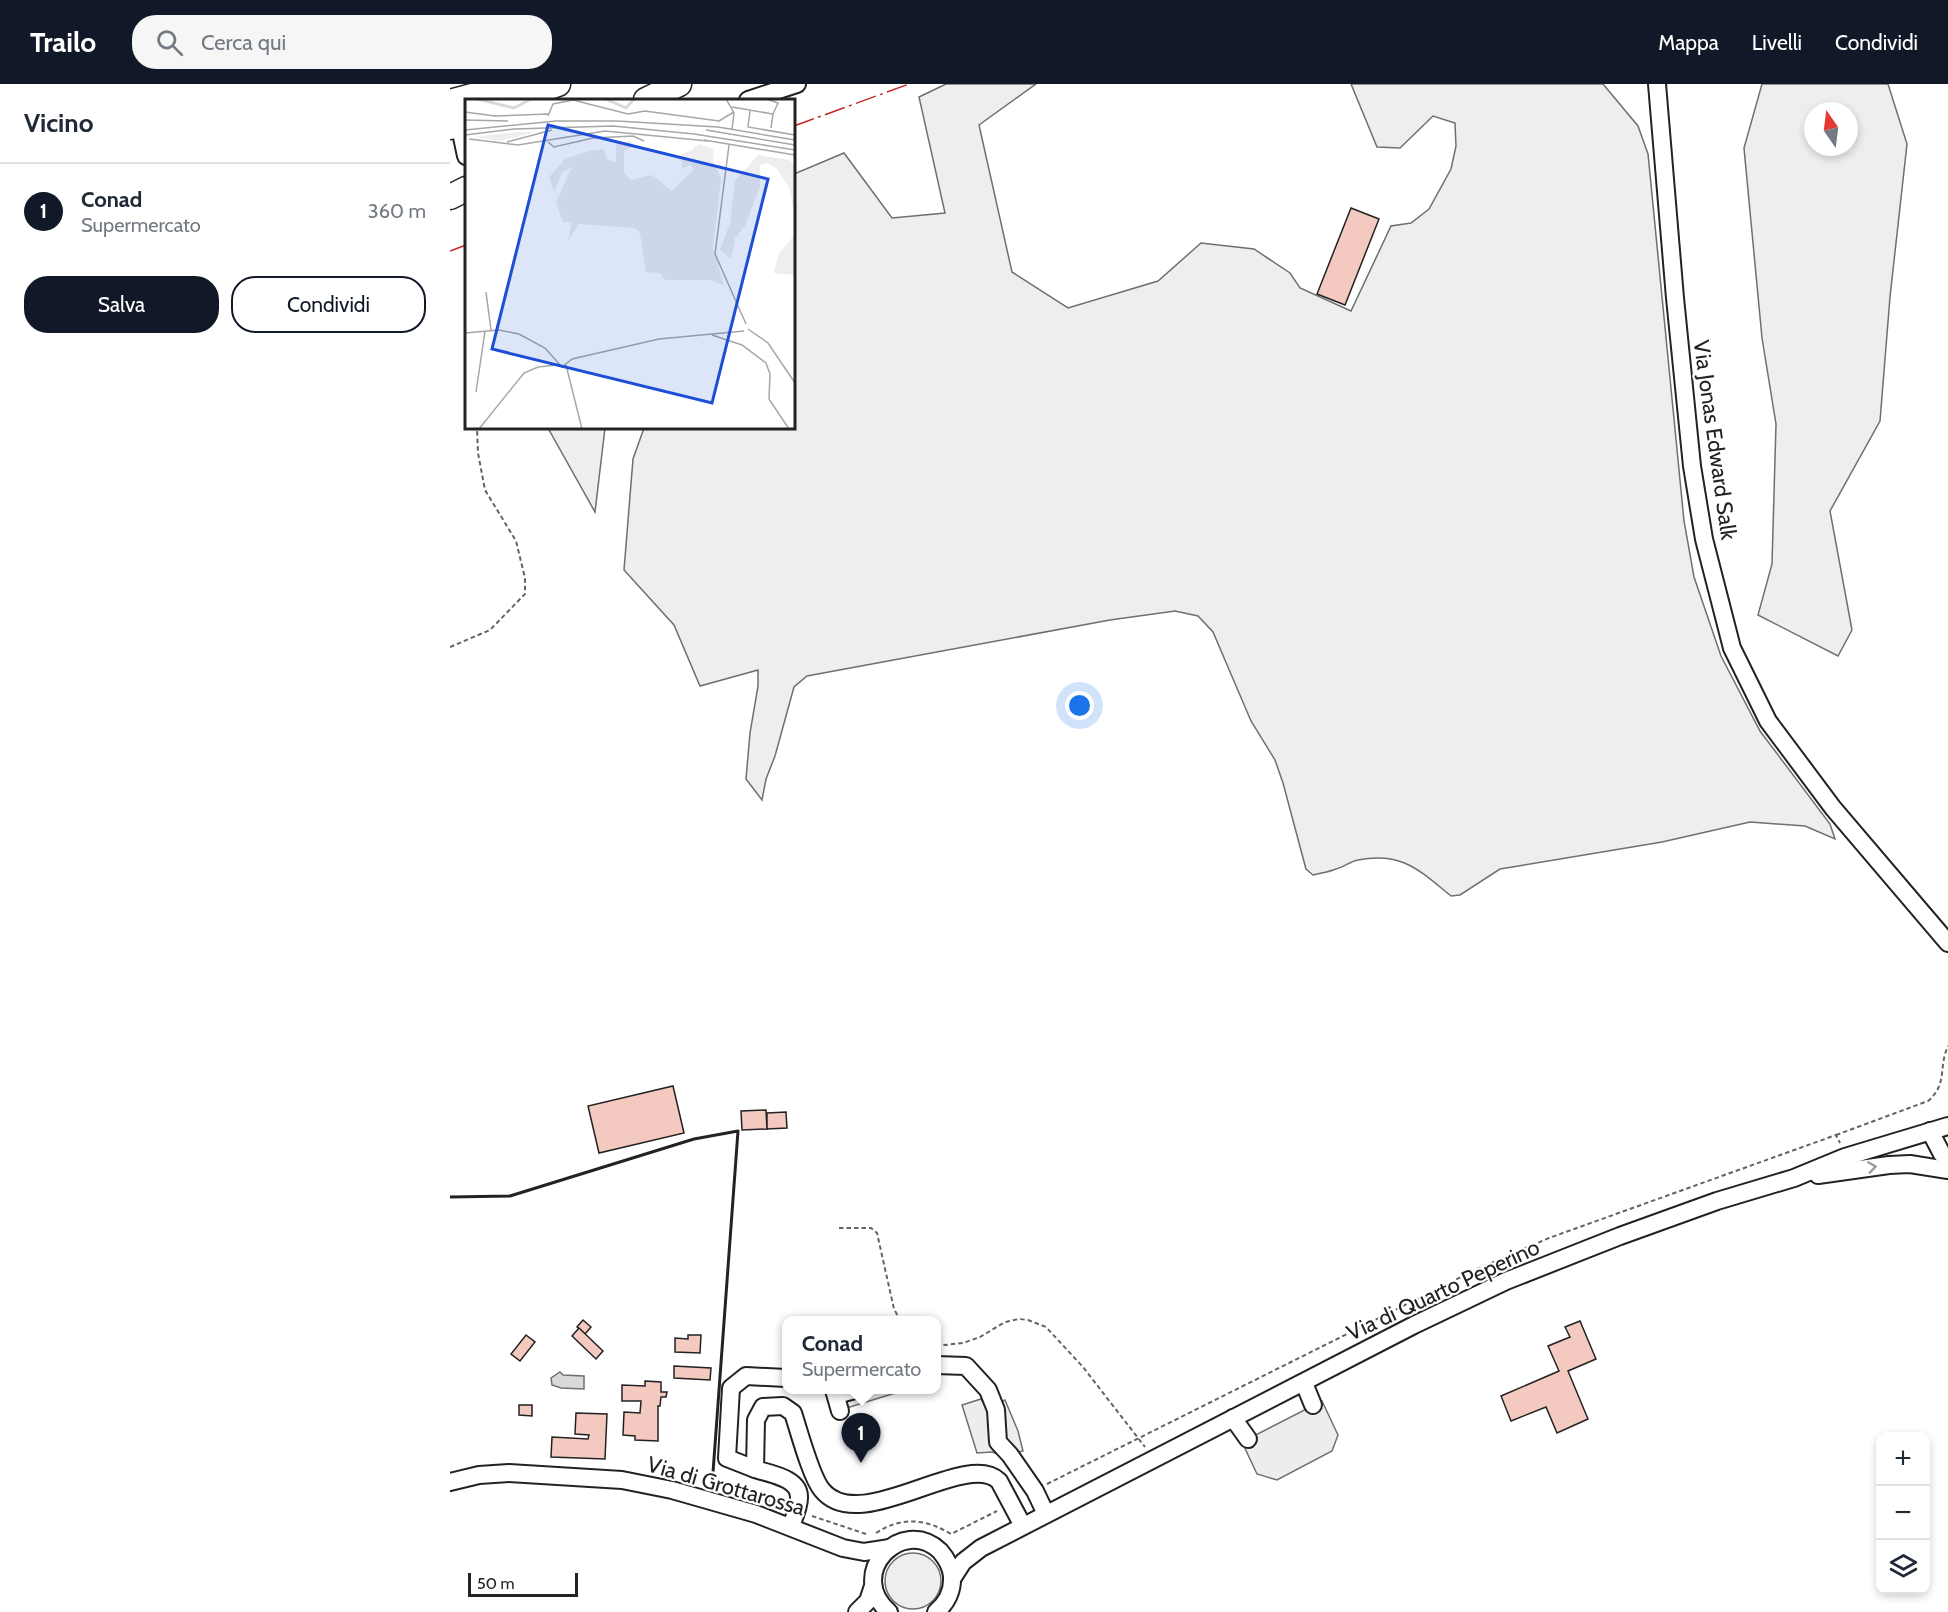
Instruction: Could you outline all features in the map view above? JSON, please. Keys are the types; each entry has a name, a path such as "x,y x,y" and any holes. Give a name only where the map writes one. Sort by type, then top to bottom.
{"highway":[{"path":"450,102 516,84"},
{"path":"515,99 558,84"},
{"path":"648,99 679,84"},
{"path":"450,197 465,190"}],"street":[{"path":"751,99 797,84"},
{"name":"Via Jonas Edward Salk","path":"1657,84 1692,466 1704,538 1732,648 1768,721 1833,808 1948,943"},
{"path":"460,128 465,151"},
{"name":"Via di Quarto Peperino","path":"952,1579 963,1562 981,1548 1414,1325 1506,1281 1717,1201 1794,1178 1845,1157 1948,1126"},
{"path":"1930,1131 1942,1154 1948,1159"},
{"path":"1905,1139 1929,1167"},
{"path":"1794,1178 1889,1165 1910,1164 1948,1170"},
{"path":"941,1364 966,1366 988,1390 996,1410 998,1442 1035,1491 1046,1514"},
{"path":"782,1378 746,1376 731,1388 727,1458 792,1483 799,1496 793,1518"},
{"path":"1304,1383 1313,1405"},
{"path":"755,1469 756,1420 763,1407 783,1406 793,1413 818,1485 827,1496 840,1503 863,1505 979,1473 993,1476 1005,1490 1023,1526"},
{"path":"1233,1418 1248,1439"},
{"name":"Via di Grottarossa","path":"450,1482 479,1475 509,1473 596,1478 658,1486 725,1504 793,1518 843,1548 873,1582 879,1601 889,1612"},
{"name":"Via di Quarto Peperino","path":"890,1548 902,1542 916,1541 937,1549 952,1551 981,1548"},
{"name":"Via di Grottarossa","path":"843,1548 864,1552 890,1548"},
{"path":"857,1612 868,1601 878,1561 890,1548"},
{"path":"936,1612 948,1596 952,1579 948,1561 937,1549"},
{"path":"948,1596 956,1612"}],"path":[{"path":"450,647 490,630 525,594 525,578 516,541 485,489 478,453 477,429"},
{"path":"1035,1491 1477,1269 1549,1238 1928,1101 1941,1088 1944,1080 1945,1056 1948,1046"},
{"path":"1836,1135 1845,1157"},
{"path":"839,1228 871,1228 877,1233 894,1309 898,1316"},
{"path":"941,1344 963,1343 980,1337 1005,1323 1019,1319 1046,1327 1083,1367 1154,1458"},
{"path":"725,1504 735,1488 793,1518 872,1536 899,1522 915,1520 935,1525 951,1534 1012,1503"}],"shaded area":[{"path":"946,84 1036,84 979,125 1012,272 1068,308 1158,281 1201,243 1254,249 1290,273 1300,288 1351,311 1391,226 1411,223 1429,209 1451,169 1456,146 1455,123 1433,116 1400,148 1377,147 1351,84 1603,84 1638,126 1648,154 1684,521 1694,577 1721,656 1760,731 1830,824 1835,839 1805,826 1750,822 1662,842 1500,869 1460,895 1451,896 1420,871 1387,858 1355,861 1313,875 1306,869 1275,760 1251,721 1213,632 1198,616 1175,611 1110,620 807,676 794,687 775,756 766,779 762,800 746,779 758,670 700,686 674,625 624,570 633,459 644,429 795,429 795,174 844,153 892,218 945,213 919,97"},
{"path":"1762,84 1888,84 1907,144 1890,297 1880,421 1830,511 1852,630 1838,656 1758,615 1772,564 1776,424 1762,338 1744,148"},
{"path":"549,429 605,429 595,512"},
{"path":"560,1372 563,1375 584,1376 584,1389 561,1388 552,1385 551,1378"},
{"path":"840,1394 892,1394 837,1411"},
{"path":"981,1399 987,1408 1005,1400 1018,1431 1023,1451 1003,1456 992,1452 977,1453 962,1405"},
{"path":"1322,1401 1338,1435 1332,1451 1277,1480 1257,1474 1242,1442"},
{"path":"907,1553 919,1553 929,1557 937,1565 941,1581 937,1597 929,1605 919,1609 907,1609 897,1605 889,1597 885,1587 885,1575 889,1565 897,1557"}],"building":[{"path":"1351,208 1379,219 1345,305 1317,294"},
{"path":"673,1086 684,1133 599,1153 588,1106"},
{"path":"766,1110 767,1129 742,1130 741,1111"},
{"path":"786,1112 787,1128 767,1129 767,1113"},
{"path":"583,1320 591,1327 585,1334 577,1327"},
{"path":"1580,1321 1596,1359 1568,1371 1588,1419 1557,1433 1546,1407 1511,1421 1501,1396 1559,1371 1548,1346 1570,1337 1565,1327"},
{"path":"579,1328 603,1351 596,1359 572,1336"},
{"path":"526,1335 535,1342 520,1361 511,1354"},
{"path":"688,1335 701,1335 700,1353 675,1352 675,1338 688,1339"},
{"path":"674,1366 711,1368 710,1380 674,1378"},
{"path":"645,1381 661,1382 661,1392 667,1392 666,1397 661,1397 660,1406 658,1406 658,1441 635,1440 635,1436 623,1435 624,1412 640,1413 641,1401 622,1401 622,1385 645,1386"},
{"path":"519,1405 532,1405 532,1416 519,1415"},
{"path":"576,1413 607,1414 605,1459 551,1457 552,1437 588,1439 589,1435 575,1434"}],"wall":[{"path":"450,1197 510,1196 694,1139 738,1131 712,1486"}],"power":[{"path":"795,126 909,84"},
{"path":"450,251 465,245"}],"place":[{"name":"Conad","path":"861,1463"}]}
